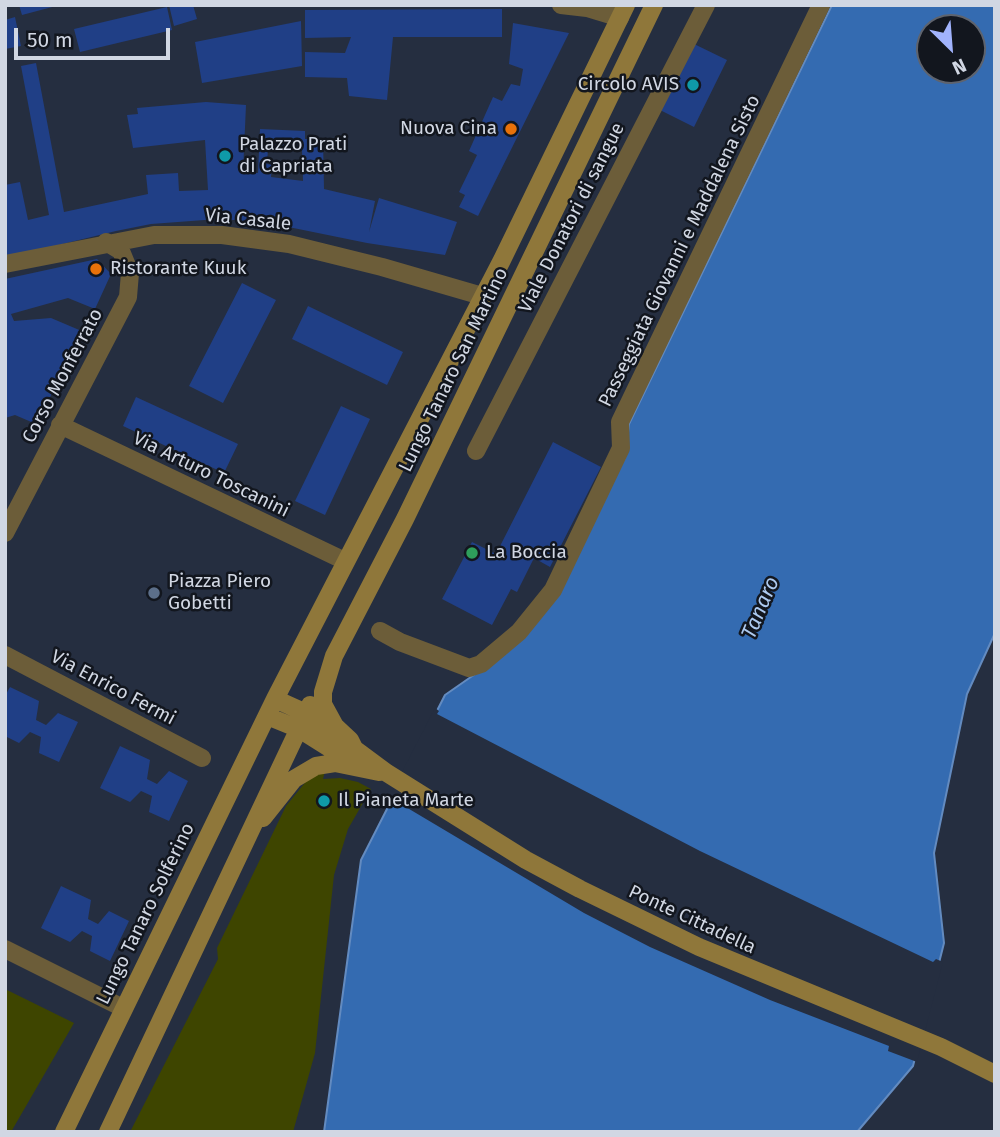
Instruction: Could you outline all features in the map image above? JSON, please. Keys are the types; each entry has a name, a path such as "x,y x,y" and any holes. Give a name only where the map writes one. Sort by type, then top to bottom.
{"main road":[{"name":"Lungo Tanaro San Martino","path":"354,748 350,740 335,726 323,704 323,692 334,656 405,519 654,5"},
{"name":"Lungo Tanaro San Martino","path":"325,601 482,296 623,12"},
{"name":"Lungo Tanaro Solferino","path":"64,1132 123,1007 325,601"},
{"path":"108,1132 257,813 334,656"},
{"path":"275,699 359,767"},
{"path":"267,716 303,721"},
{"name":"Ponte Cittadella","path":"303,721 354,748 387,773 526,860 651,925 774,980 963,1057 995,1074"},
{"path":"233,869 258,825 294,779 308,769 323,764 359,767"},
{"name":"Ponte Cittadella","path":"359,767 387,773"}],"street":[{"path":"561,5 623,12"},
{"name":"Viale Donatori di sangue","path":"476,451 706,5"},
{"name":"Passeggiata Giovanni e Maddalena Sisto","path":"380,631 400,642 469,668 481,664 519,632 553,590 621,448 620,422 821,5"},
{"name":"Via Casale","path":"5,264 154,234 222,235 257,239 382,267 482,296"},
{"name":"Corso Monferrato","path":"6,529 128,297 130,273 121,251 106,243"},
{"name":"Via Arturo Toscanini","path":"60,425 345,561"},
{"name":"Via Enrico Fermi","path":"5,655 202,758"},
{"path":"5,949 123,1007"}],"green space":[{"path":"325,771 323,779 340,778 358,782 371,789 348,829 334,875 315,1053 293,1132 130,1132 218,959 217,948 286,806 308,779"},
{"path":"5,989 74,1023 11,1132 5,1132"}],"water":[{"name":"Tanaro","path":"832,5 995,5 995,633 967,694 934,853 944,943 913,1066 857,1132 324,1132 361,860 445,695 511,649 625,458 629,424"}],"pier":[{"path":"435,708 439,711 437,714 700,851 933,962 936,959 943,962 917,1062 888,1051 889,1046 770,1000 650,947 584,913 389,797"}],"building":[{"path":"19,5 56,5 56,6 22,15"},
{"path":"169,5 193,5 197,19 174,26"},
{"path":"167,7 172,30 80,52 74,29"},
{"path":"502,9 502,37 393,37 387,100 349,96 347,78 305,77 305,52 345,53 351,37 305,38 305,10"},
{"path":"15,17 21,46 5,49 5,20"},
{"path":"301,21 302,66 202,83 195,42"},
{"path":"513,23 569,33 478,216 459,207 465,195 459,192 477,155 469,151 493,97 502,101 511,84 520,86 523,69 509,64"},
{"name":"Circolo AVIS","path":"692,43 727,60 694,127 660,110"},
{"path":"36,63 64,212 148,194 146,175 178,173 179,191 208,190 205,140 133,148 127,115 138,114 137,108 206,102 246,105 243,172 258,173 260,129 305,131 305,139 323,139 324,189 375,201 369,232 379,198 457,222 445,255 367,243 264,222 218,219 151,224 5,258 5,185 20,182 28,220 49,215 21,66","holes":["268,149 302,150 303,181 271,177 272,165 267,164"]},
{"path":"97,259 111,274 95,309 68,298 11,314 14,321 51,318 84,332 36,424 15,415 5,418 5,279"},
{"path":"242,283 276,300 223,403 189,386"},
{"path":"308,306 403,352 387,385 292,339"},
{"path":"136,397 238,444 224,473 123,426"},
{"path":"341,406 370,419 325,515 295,501"},
{"path":"553,442 601,467 550,567 534,558 517,592 511,589 492,625 442,599 472,542 496,554"},
{"path":"10,687 39,701 36,720 46,725 58,713 78,722 59,762 39,753 41,737 30,732 19,743 5,736 5,696"},
{"path":"120,746 150,760 147,779 157,784 169,771 188,781 169,821 149,812 152,796 141,791 130,802 100,788"},
{"path":"61,886 91,900 88,919 98,924 109,911 129,921 110,961 90,951 92,936 82,931 70,942 41,928"}],"place":[{"name":"Circolo AVIS","path":"693,85"},
{"name":"Nuova Cina","path":"511,129"},
{"name":"Palazzo Prati di Capriata","path":"225,156"},
{"name":"Ristorante Kuuk","path":"96,269"},
{"name":"La Boccia","path":"472,553"},
{"name":"Piazza Piero Gobetti","path":"154,593"},
{"name":"Il Pianeta Marte","path":"324,801"}]}
